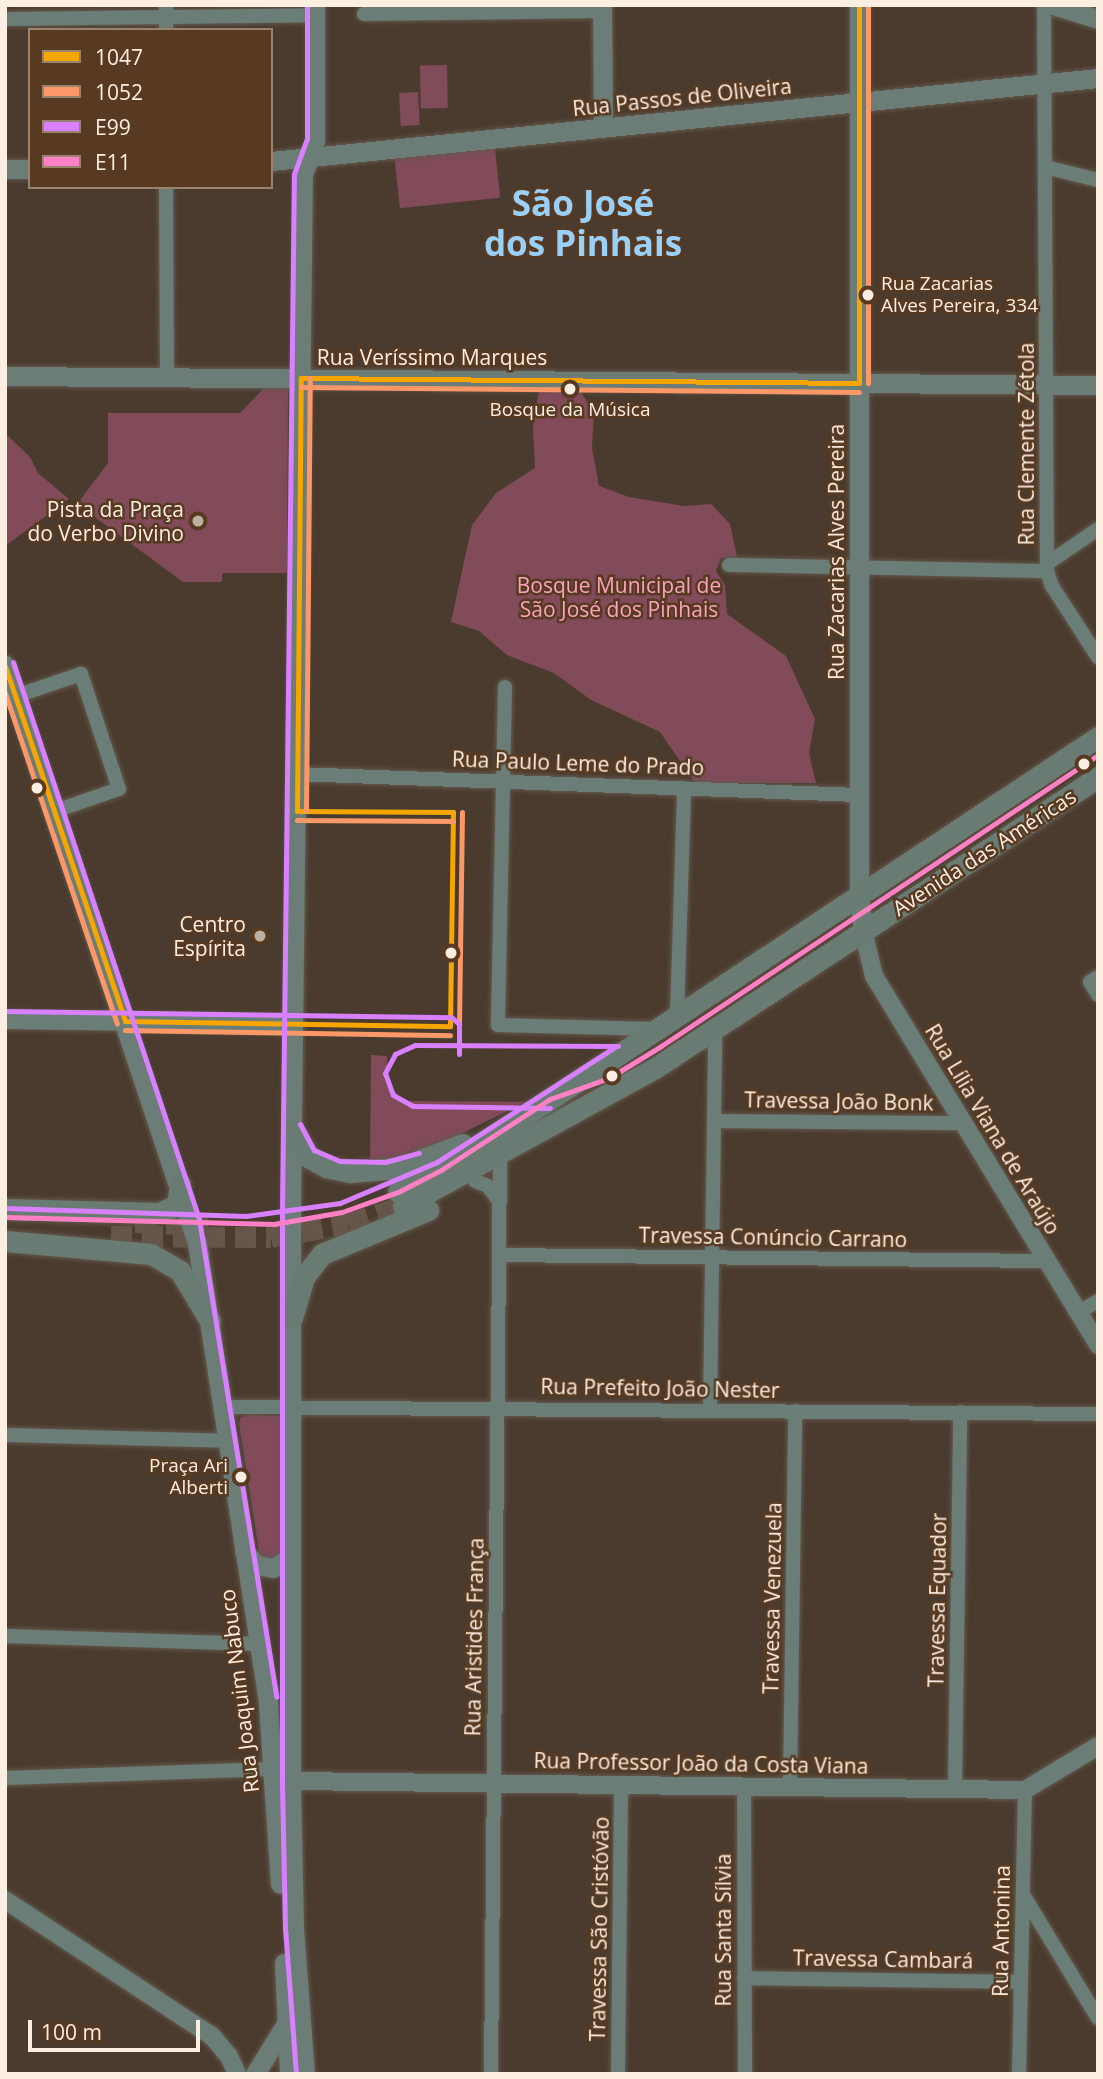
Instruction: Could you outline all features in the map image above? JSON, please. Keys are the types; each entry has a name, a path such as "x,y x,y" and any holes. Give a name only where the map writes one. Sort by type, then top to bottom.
{"main road":[{"name":"Rua Zacarias Alves Pereira","path":"859,5 859,895 863,931"},
{"path":"1053,5 1098,19"},
{"path":"602,8 603,127"},
{"name":"Rua Passos de Oliveira","path":"273,161 1098,78"},
{"name":"Rua Joaquim Nabuco","path":"305,2074 294,1928 291,1781 291,1211 303,174 310,157"},
{"path":"5,169 28,169"},
{"name":"Rua Veríssimo Marques","path":"5,376 1098,385"},
{"name":"Rua Joaquim Nabuco","path":"5,665 180,1184 197,1243 252,1601 274,1769 289,2074"},
{"name":"Avenida das Américas","path":"1098,737 658,1029 506,1125 400,1199 498,1154 620,1089 1098,777"},
{"path":"292,1128 302,1150 318,1164 368,1172 420,1161 506,1125"},
{"path":"292,1318 304,1277 322,1254 429,1209 475,1181 498,1154"},
{"path":"5,1209 159,1213 177,1205 180,1184"},
{"path":"5,1217 109,1228 5,1233"},
{"path":"5,1241 152,1254 180,1270 210,1321"},
{"path":"244,1550 264,1568 282,1564 291,1550"},
{"path":"252,1601 254,1589 268,1579 277,1579 291,1594"},
{"path":"255,2074 287,2022"}],"street":[{"name":"Rua Clemente Zétola","path":"1044,5 1048,567 1052,586 1098,657"},
{"path":"364,14 602,8"},
{"path":"5,19 166,17 316,10 316,141 310,157"},
{"path":"1045,167 1098,180"},
{"path":"166,189 167,377"},
{"path":"729,565 1048,567 1098,529"},
{"path":"16,696 81,674 119,789 55,811"},
{"path":"505,687 498,1025 658,1029"},
{"name":"Rua Paulo Leme do Prado","path":"296,774 859,795"},
{"path":"677,1016 684,788"},
{"name":"Rua Lília Viana de Araújo","path":"863,931 874,976 1098,1345"},
{"path":"5,1020 293,1024"},
{"path":"710,1409 715,1028"},
{"name":"Travessa João Bonk","path":"714,1121 963,1123"},
{"name":"Rua Aristides França","path":"491,2074 498,1154"},
{"path":"475,1181 488,1186 499,1201"},
{"name":"Travessa Conúncio Carrano","path":"499,1255 1046,1261"},
{"path":"1078,1312 1098,1301"},
{"name":"Rua Prefeito João Nester","path":"223,1407 292,1405 1098,1414"},
{"name":"Travessa Venezuela","path":"790,1787 795,1410"},
{"name":"Travessa Equador","path":"956,1789 960,1412"},
{"path":"5,1435 228,1441"},
{"path":"5,1636 258,1644"},
{"path":"1025,1790 1098,1746"},
{"path":"5,1778 274,1769"},
{"name":"Rua Professor João da Costa Viana","path":"291,1781 1025,1790"},
{"name":"Travessa São Cristóvão","path":"618,2074 621,1785"},
{"name":"Rua Santa Sílvia","path":"744,1786 744,2074"},
{"name":"Rua Antonina","path":"1019,2074 1025,1790"},
{"path":"1023,1895 1098,2018"},
{"path":"5,1899 212,2036 229,2056 237,2074"},
{"name":"Travessa Cambará","path":"744,1978 1021,1982"},
{"path":"1084,1995 1098,1986"}],"green space":[{"path":"420,65 447,65 448,108 421,108"},
{"path":"418,92 420,125 401,126 399,93"},
{"path":"495,148 500,198 400,208 395,159"},
{"path":"266,386 288,387 287,573 222,573 222,582 183,582 77,504 108,463 108,413 240,413"},
{"name":"Bosque Municipal de São José dos Pinhais","path":"539,390 580,391 594,412 592,448 599,486 629,497 684,506 711,504 730,524 737,557 721,558 716,571 725,585 727,614 786,656 815,719 809,753 816,783 695,783 660,732 591,700 554,673 507,655 479,631 451,622 472,525 496,493 535,468 533,426"},
{"path":"5,433 30,457 38,473 69,499 5,546"},
{"path":"371,1055 387,1056 389,1086 405,1101 526,1102 446,1141 406,1157 370,1163"},
{"name":"Praça Ari Alberti","path":"247,1415 282,1416 282,1550 278,1560 260,1557 239,1424 240,1418"}],"tunnel":[{"path":"111,1236 271,1237 348,1224 403,1206"},
{"path":"135,1222 208,1225"}],"transit line":[{"name":"E99","path":"296,2074 285,1928 282,1781 282,1211 294,174 307,139 307,5"},
{"name":"1047","path":"859,5 859,383"},
{"name":"1052","path":"868,5 868,383"},
{"name":"1047","path":"301,378 859,383"},
{"name":"1047","path":"297,811 301,378"},
{"name":"1052","path":"306,811 310,378"},
{"name":"1052","path":"301,387 859,392"},
{"name":"E99","path":"13,662 199,1219 276,1697"},
{"name":"1047","path":"5,666 125,1021"},
{"name":"1052","path":"5,693 117,1024"},
{"name":"E11","path":"5,1217 274,1224 342,1212 398,1192 441,1170 550,1099 609,1078 661,1046 1098,755"},
{"name":"1047","path":"297,811 453,812"},
{"name":"1047","path":"450,1026 453,812"},
{"name":"1052","path":"459,1026 462,812"},
{"name":"1052","path":"297,820 453,821"},
{"name":"E99","path":"5,1011 451,1017 459,1024 459,1054"},
{"name":"1047","path":"125,1021 450,1026"},
{"name":"1052","path":"125,1030 450,1035"},
{"name":"E99","path":"550,1108 413,1106 393,1095 385,1073 395,1054 415,1045 618,1046"},
{"name":"E99","path":"5,1208 246,1216 340,1203 437,1162 613,1048"},
{"name":"E99","path":"300,1124 314,1150 340,1161 385,1162 419,1153"}],"place":[{"name":"Rua Zacarias Alves Pereira, 334","path":"868,295"},
{"name":"Bosque da Música","path":"570,389"},
{"name":"Pista da Praça do Verbo Divino","path":"198,521"},
{"name":"Centro Espírita","path":"260,936"},
{"name":"Praça Ari Alberti","path":"241,1477"}],"district":[{"name":"São José dos Pinhais","path":"583,223"}]}
